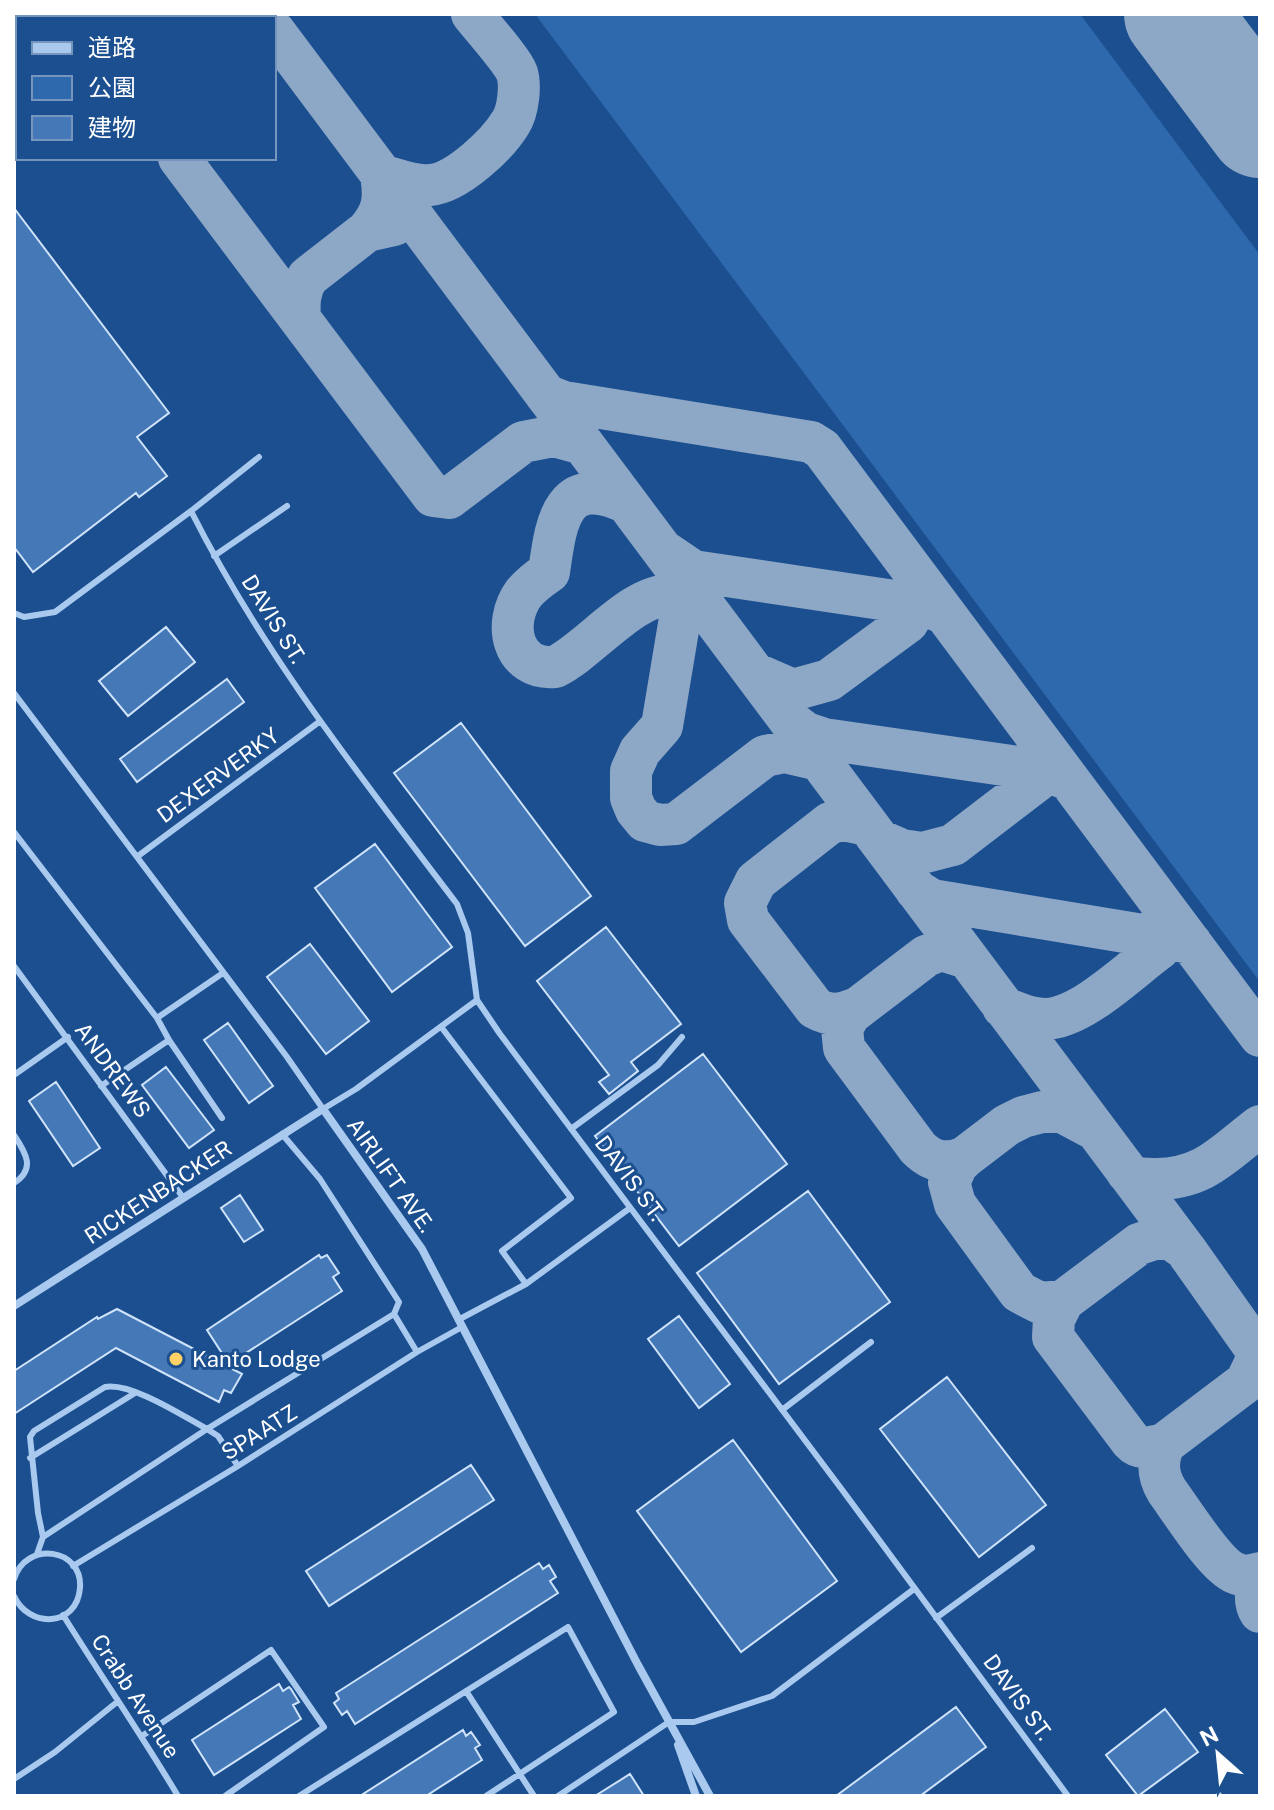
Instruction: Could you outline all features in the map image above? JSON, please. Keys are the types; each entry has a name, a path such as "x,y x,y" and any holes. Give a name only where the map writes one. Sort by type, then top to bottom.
{"street":[{"name":"RICKENBACKER","path":"14,1306 182,1196 323,1109"},
{"name":"AIRLIFT AVE.","path":"323,1109 422,1249 710,1796"},
{"name":"AIRLIFT AVE.","path":"669,1722 696,1796"}],"lane":[{"path":"14,613 24,617 55,612 259,457"},
{"path":"214,556 287,506"},
{"name":"DAVIS ST.","path":"191,511 214,556 319,722 457,904 468,933 477,1000 1068,1796"},
{"name":"AIRLIFT AVE.","path":"14,693 323,1109"},
{"name":"DEXERVERKY","path":"138,856 319,722"},
{"path":"14,832 157,1018 222,1118"},
{"name":"ANDREWS","path":"14,966 182,1196"},
{"path":"157,1018 223,973"},
{"path":"323,1109 356,1089 477,1000"},
{"path":"442,1028 571,1198 502,1251 526,1284"},
{"path":"14,1075 68,1037"},
{"path":"571,1129 658,1065 682,1037"},
{"path":"101,1086 169,1040"},
{"path":"43,1537 207,1429 394,1314 399,1302 320,1179 282,1134"},
{"path":"14,1135 27,1155 28,1167 22,1178 14,1183"},
{"name":"SPAATZ","path":"73,1566 526,1284 630,1208"},
{"path":"394,1314 417,1352"},
{"path":"782,1410 871,1342"},
{"path":"37,1554 43,1537 30,1458 30,1437 105,1387 115,1385 135,1393 207,1429 218,1436 238,1466"},
{"path":"30,1458 135,1393"},
{"path":"936,1618 1032,1548"},
{"path":"14,1579 20,1566 37,1554 48,1553 59,1555 73,1566 80,1589 71,1609 54,1619 34,1618 16,1606 14,1596"},
{"path":"558,1796 669,1722 694,1722 772,1696 914,1589"},
{"name":"Crabb Avenue","path":"63,1615 178,1796"},
{"path":"299,1796 568,1627 614,1712 486,1796"},
{"path":"142,1736 271,1650 324,1727 225,1796"},
{"path":"466,1691 534,1796"},
{"path":"14,1779 55,1752 117,1702"}],"green space":[{"path":"535,14 1080,14 1260,255 1260,982"}],"building":[{"path":"14,208 169,413 137,437 167,476 139,497 136,493 33,572 14,547"},
{"path":"166,627 195,662 128,716 99,681"},
{"path":"227,679 244,702 137,782 120,759"},
{"path":"461,723 591,896 525,946 394,773"},
{"path":"375,844 452,947 392,992 315,888"},
{"path":"606,927 681,1024 631,1062 638,1071 609,1094 599,1082 609,1075 537,981"},
{"path":"310,944 369,1021 326,1054 267,977"},
{"path":"228,1023 273,1086 249,1103 204,1040"},
{"path":"703,1054 787,1164 679,1246 595,1136"},
{"path":"166,1067 214,1130 189,1148 142,1085"},
{"path":"56,1082 100,1148 73,1166 29,1101"},
{"path":"808,1191 890,1302 779,1384 697,1273"},
{"path":"240,1195 263,1230 244,1242 221,1208"},
{"path":"319,1255 321,1258 327,1255 339,1273 333,1277 342,1291 229,1364 207,1330"},
{"name":"Kanto Lodge","path":"117,1309 242,1374 231,1393 224,1390 219,1402 116,1348 14,1414 14,1371 97,1317"},
{"path":"679,1316 730,1384 699,1408 648,1339"},
{"path":"947,1377 1046,1505 979,1557 880,1429"},
{"path":"733,1440 837,1581 741,1652 637,1511"},
{"path":"471,1465 494,1500 329,1606 306,1571"},
{"path":"539,1563 543,1569 549,1565 556,1577 550,1581 558,1593 355,1724 347,1711 342,1715 334,1703 339,1699 336,1693"},
{"path":"279,1684 283,1691 289,1687 291,1689 299,1702 293,1705 301,1719 214,1775 192,1740"},
{"path":"956,1707 986,1747 920,1796 836,1796"},
{"path":"1165,1709 1198,1752 1138,1796 1106,1755"},
{"path":"463,1730 466,1736 471,1732 480,1745 475,1748 482,1760 426,1796 360,1796"},
{"path":"630,1774 644,1796 595,1796"}],"taxiway":[{"path":"21,14 25,16"},
{"path":"367,231 382,205 381,175 418,185 441,183 476,161 497,141 513,117 519,91 517,73 472,14"},
{"path":"276,34 1185,1249 1260,1355"},
{"path":"181,160 433,496 449,498 523,442 554,436 583,444"},
{"path":"300,319 300,297 308,277 367,231 394,225"},
{"path":"546,395 564,402 811,442 822,449 1260,1036"},
{"path":"627,503 605,495 588,494 575,498 566,508 559,520 549,572 524,593 517,605 513,631 520,653 540,666 555,667 642,603 672,595 702,604"},
{"path":"665,552 693,571 928,606 945,614"},
{"path":"679,573 683,600 662,726 640,751 631,771 631,798 636,810 645,821 660,825 676,824 765,756 785,752 815,759"},
{"path":"754,673 793,690 829,680 908,622 916,604 918,584"},
{"path":"790,721 806,733 824,739 1045,771 1067,779"},
{"path":"879,840 902,850 922,853 953,845 1038,780 1043,759 1041,752"},
{"path":"854,1009 834,1014 815,1008 748,920 745,903 756,881 830,823 843,820 867,825"},
{"path":"916,890 932,900 1191,943"},
{"path":"1003,1007 1040,1019 1060,1017 1075,1011 1105,992 1159,949 1164,932 1162,917"},
{"path":"965,1157 940,1161 918,1148 844,1048 842,1028 850,1014 926,956 941,950 967,958"},
{"path":"1063,1301 1040,1303 1019,1292 955,1204 949,1182 957,1165 965,1157 1007,1125 1023,1117 1042,1112 1062,1112 1094,1129"},
{"path":"1127,1172 1137,1177 1156,1179 1187,1175 1212,1163 1260,1126"},
{"path":"1164,1444 1142,1447 1131,1441 1053,1337 1054,1319 1063,1301 1139,1244 1157,1238 1172,1240 1185,1249"},
{"path":"1254,1347 1257,1359 1246,1382 1164,1444 1159,1468 1167,1491 1218,1559 1238,1574 1260,1573"},
{"path":"1260,1581 1256,1596 1260,1612"}],"runway":[{"path":"1176,14 1260,126"}],"place":[{"name":"Kanto Lodge","path":"176,1359"}]}
